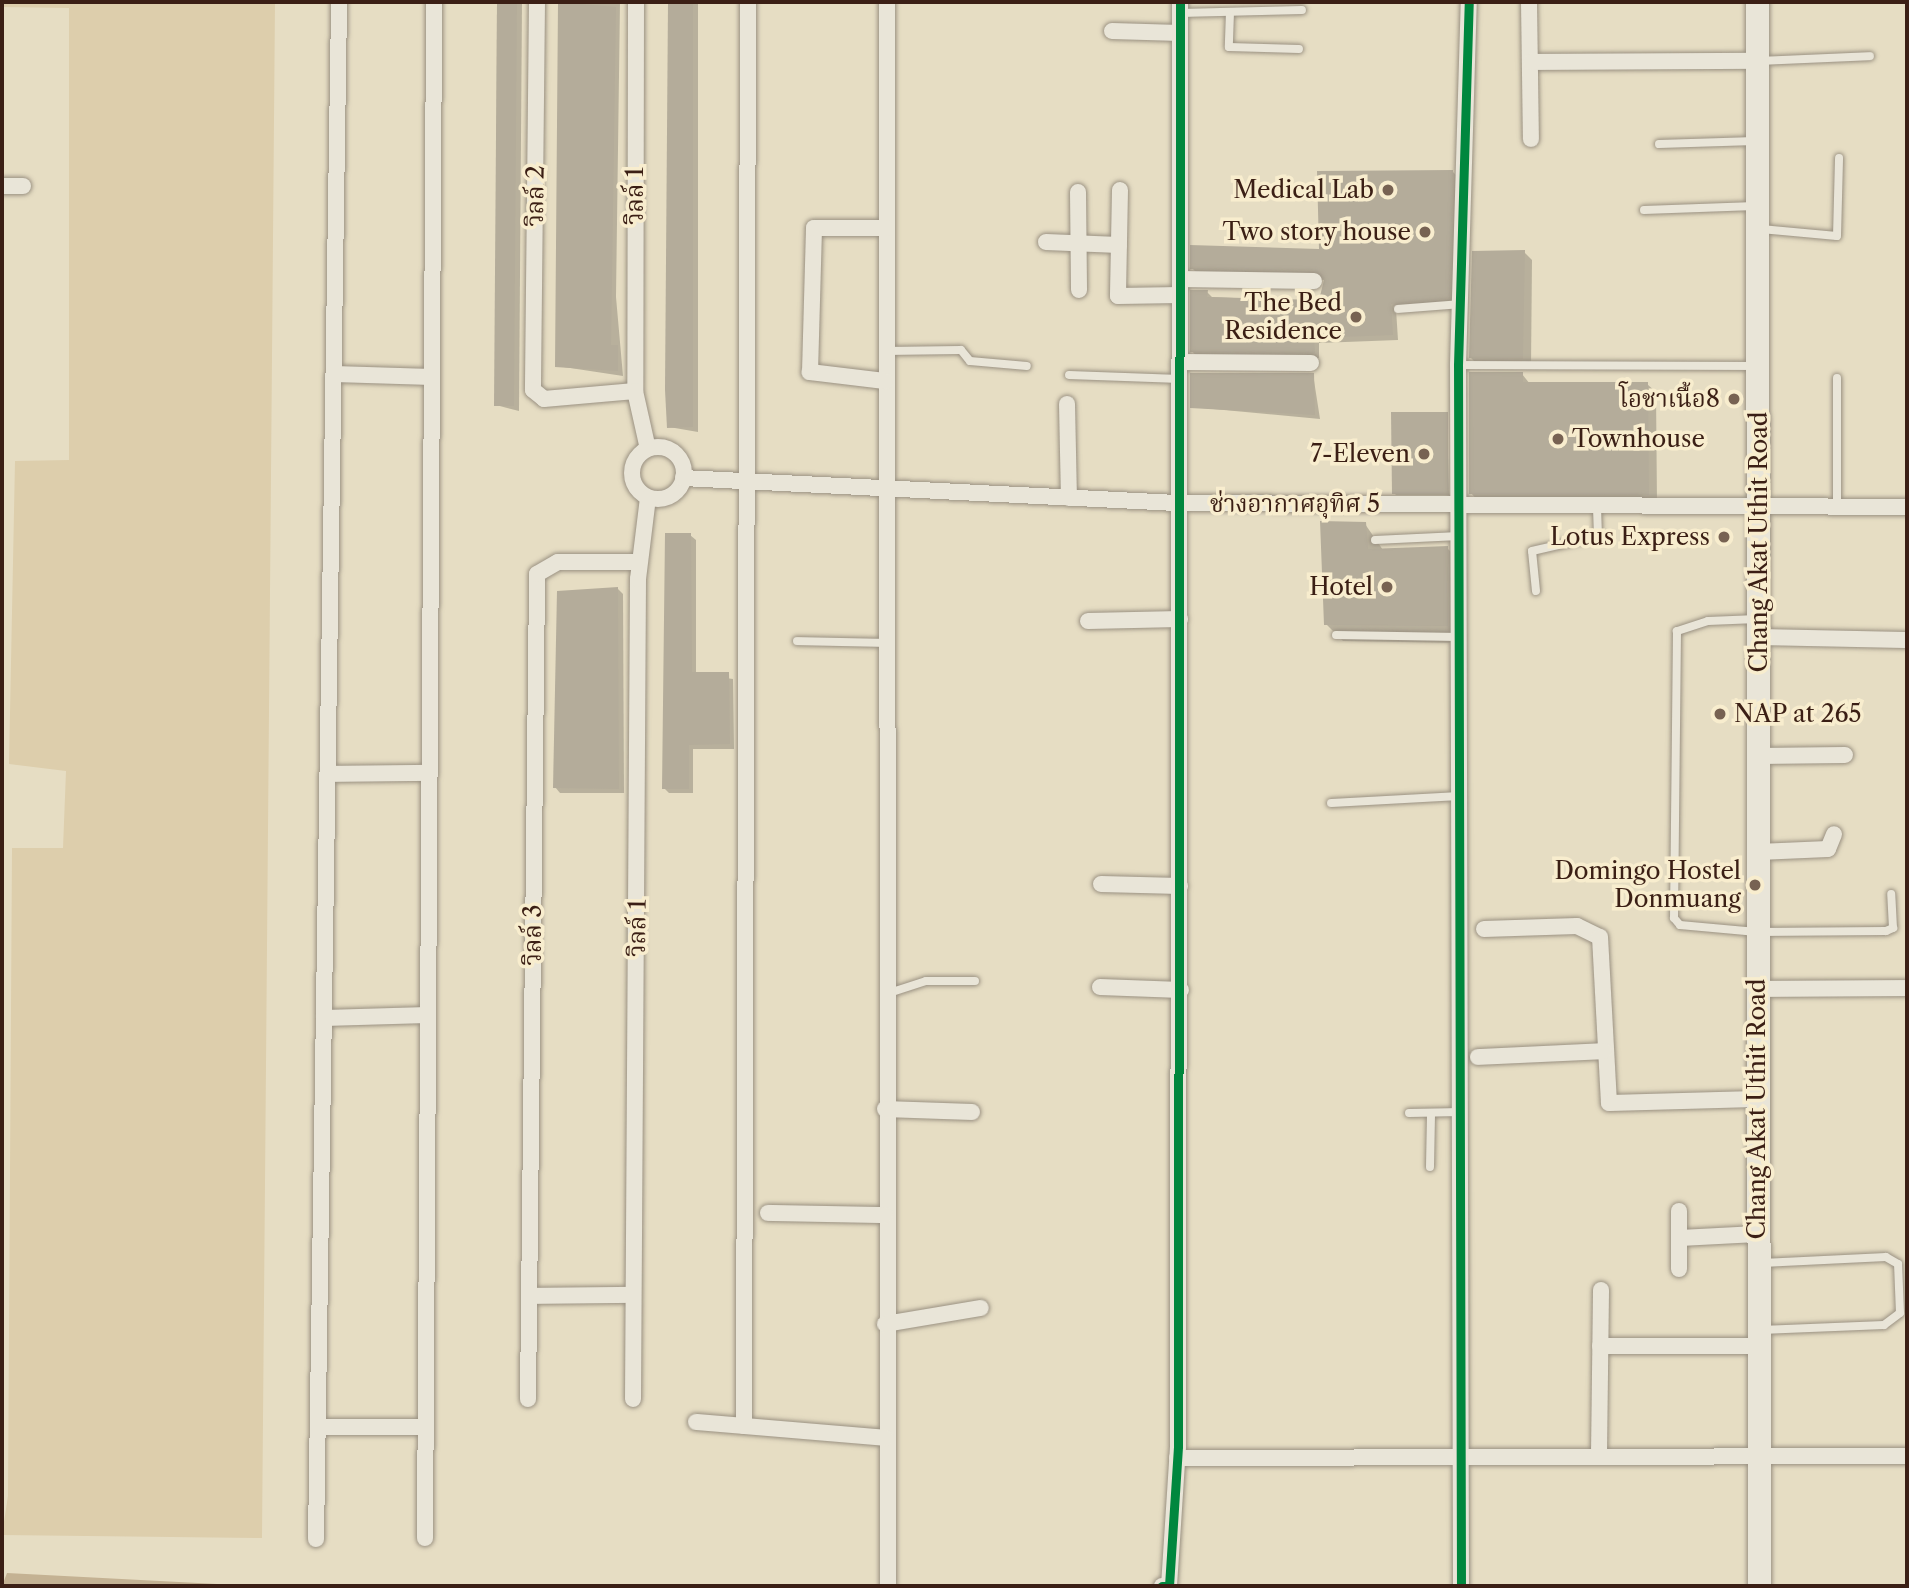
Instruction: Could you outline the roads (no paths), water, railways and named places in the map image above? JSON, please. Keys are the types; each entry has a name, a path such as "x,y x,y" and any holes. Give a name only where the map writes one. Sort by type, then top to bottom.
{"street":[{"path":"316,1539 339,2"},
{"path":"425,1538 434,2"},
{"name":"วิลล์ 2","path":"537,2 533,390 544,399 635,391"},
{"name":"วิลล์ 1","path":"636,2 635,391 648,449"},
{"path":"744,1426 750,482 748,2"},
{"path":"887,2 885,1438 888,1586"},
{"path":"1461,1586 1458,365 1464,304 1469,2"},
{"path":"1529,2 1531,139"},
{"name":"Chang Akat Uthit Road","path":"1757,2 1760,505 1756,1099 1759,1586"},
{"path":"1162,1586 1169,1586 1177,1458 1181,990 1180,7"},
{"path":"1112,31 1180,33"},
{"path":"1531,62 1757,61"},
{"path":"2,186 23,186"},
{"path":"1120,190 1118,296 1180,287 1314,281"},
{"path":"1078,192 1079,290"},
{"path":"885,381 810,372 814,228 886,228"},
{"path":"1046,242 1119,245"},
{"path":"1180,371 1311,363"},
{"path":"334,374 432,377"},
{"path":"1068,404 1069,498"},
{"path":"648,449 674,453 683,478 674,494 648,498 632,473 648,449"},
{"name":"ช่างอากาศอุทิศ 5","path":"683,478 1180,503 1907,507"},
{"name":"วิลล์ 1","path":"634,1399 632,1295 639,562 648,498"},
{"name":"วิลล์ 3","path":"528,1399 537,574 558,562 639,562"},
{"path":"1088,621 1180,619"},
{"path":"1759,628 1905,640"},
{"path":"1758,755 1845,755"},
{"path":"328,774 429,773"},
{"path":"1758,852 1828,849 1834,834"},
{"path":"1101,884 1180,886"},
{"path":"1484,929 1591,928 1600,937 1604,1051 1609,1103 1756,1099"},
{"path":"1100,987 1181,990"},
{"path":"1757,989 1906,988"},
{"path":"324,1018 428,1015"},
{"path":"1478,1057 1604,1051"},
{"path":"885,1109 972,1112"},
{"path":"1679,1211 1679,1269"},
{"path":"768,1213 885,1215"},
{"path":"1680,1238 1757,1234"},
{"path":"1599,1455 1601,1290"},
{"path":"530,1296 632,1295"},
{"path":"885,1324 981,1307"},
{"path":"1600,1346 1758,1338"},
{"path":"696,1422 885,1438"},
{"path":"319,1427 425,1427"},
{"path":"1177,1458 1462,1455 1907,1456"}],"lane":[{"path":"1180,7 1230,12 1302,10"},
{"path":"1230,12 1229,47 1298,49"},
{"path":"1757,61 1870,56"},
{"path":"1659,144 1758,141"},
{"path":"1644,210 1758,217 1837,236 1839,158"},
{"path":"1398,309 1464,304"},
{"path":"885,351 961,350 970,361 1027,366"},
{"path":"1458,365 1758,366"},
{"path":"1069,375 1180,371"},
{"path":"1837,506 1838,378"},
{"path":"1536,591 1532,551 1598,536 1597,505"},
{"path":"1376,540 1459,537"},
{"path":"1759,628 1708,621 1677,631 1674,904 1680,925 1757,932 1886,931 1894,928 1891,894"},
{"path":"1336,635 1459,637"},
{"path":"797,641 885,643"},
{"path":"1331,803 1460,796"},
{"path":"885,995 926,981 975,981"},
{"path":"1409,1113 1461,1112"},
{"path":"1430,1167 1431,1113"},
{"path":"1758,1263 1886,1257 1898,1264 1900,1313 1884,1325 1758,1338"}],"place":[{"name":"Medical Lab","path":"1388,190"},
{"name":"Two story house","path":"1425,232"},
{"name":"The Bed Residence","path":"1356,317"},
{"name":"โอชาเนื้อ8","path":"1734,399"},
{"name":"Townhouse","path":"1558,439"},
{"name":"7-Eleven","path":"1424,454"},
{"name":"Lotus Express","path":"1724,537"},
{"name":"Hotel","path":"1387,587"},
{"name":"NAP at 265","path":"1720,714"},
{"name":"Domingo Hostel Donmuang","path":"1755,885"}]}
